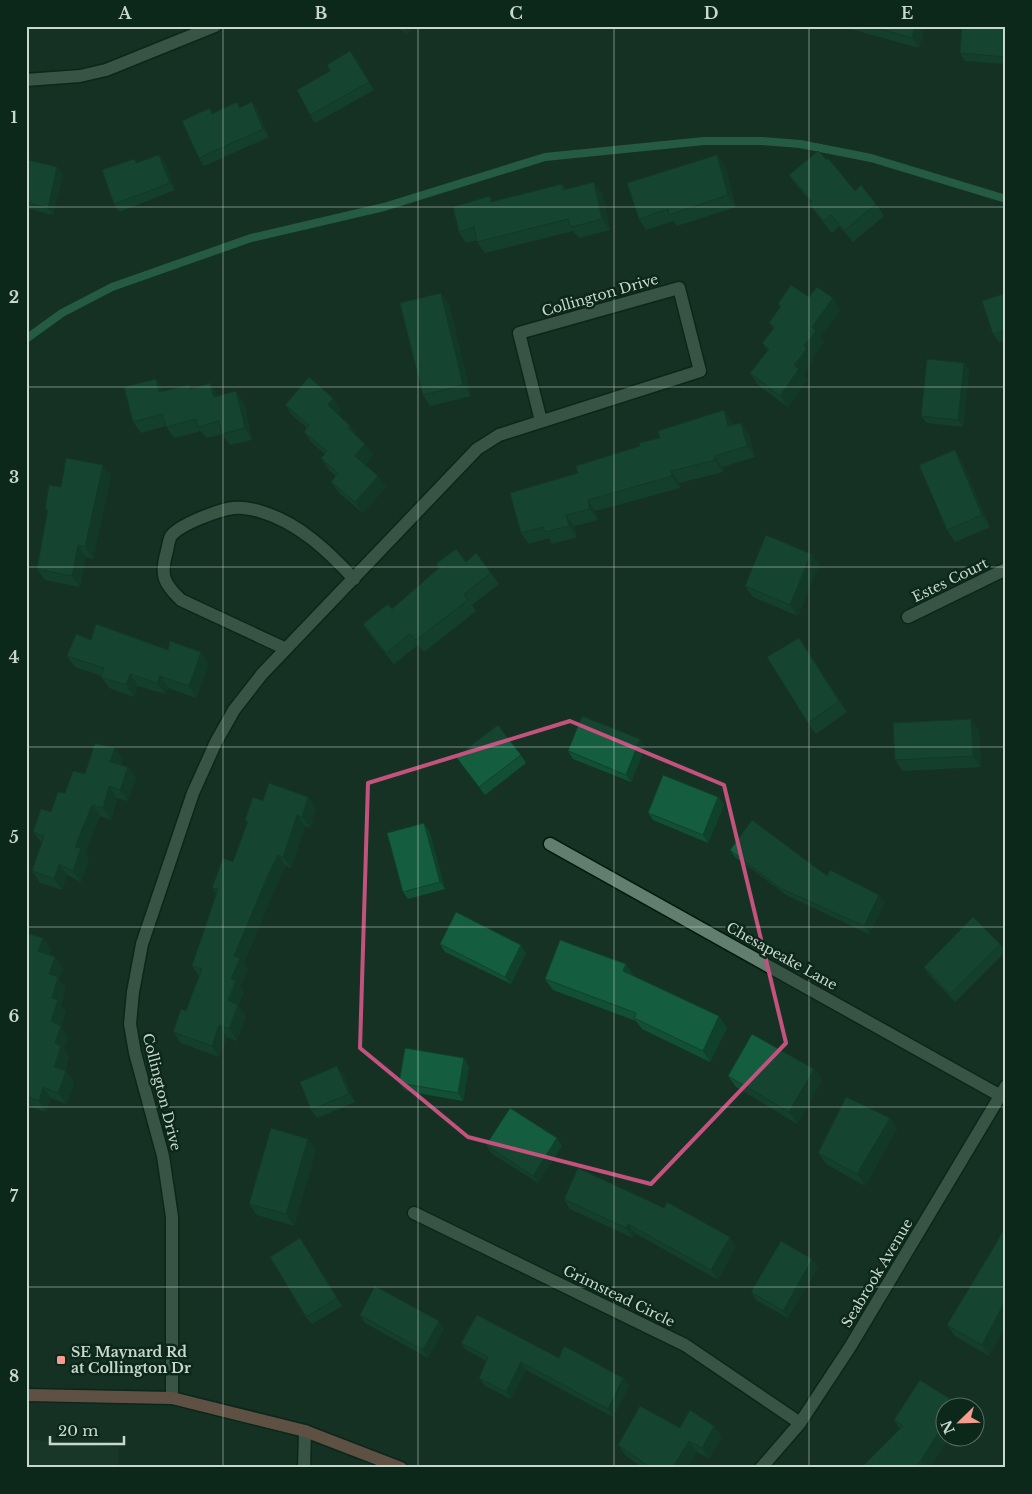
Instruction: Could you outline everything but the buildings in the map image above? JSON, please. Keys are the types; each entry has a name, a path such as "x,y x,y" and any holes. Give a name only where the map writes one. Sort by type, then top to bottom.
{"main road":[{"path":"26,1395 172,1398 305,1431 401,1468"}],"street":[{"path":"26,80 80,76 106,70 215,26"},
{"name":"Collington Drive","path":"172,1398 172,1217 163,1156 135,1053 130,1024 133,992 142,944 193,793 216,742 234,710 284,648 354,579 477,449 499,435 700,371 679,288 519,333 541,421"},
{"path":"284,648 181,600 167,587 162,568 172,536 186,525 205,516 234,508 259,511 293,526 327,550 354,579"},
{"name":"Estes Court","path":"908,617 1006,569"},
{"name":"Chesapeake Lane","path":"550,844 1003,1090"},
{"name":"Seabrook Avenue","path":"761,1468 800,1422 850,1347 1003,1090"},
{"name":"Grimstead Circle","path":"414,1213 685,1346 800,1422"},
{"path":"304,1468 305,1431"}],"highlighted area":[{"path":"570,721 724,785 786,1043 651,1184 468,1137 360,1048 368,783"}],"shaded area":[{"path":"26,1439 119,1447 118,1468 26,1468"}],"waterway":[{"path":"26,339 62,313 112,287 251,238 384,207 545,157 704,141 762,141 800,144 871,158 1006,199"}],"place":[{"name":"SE Maynard Rd at Collington Dr","path":"61,1360"}]}
